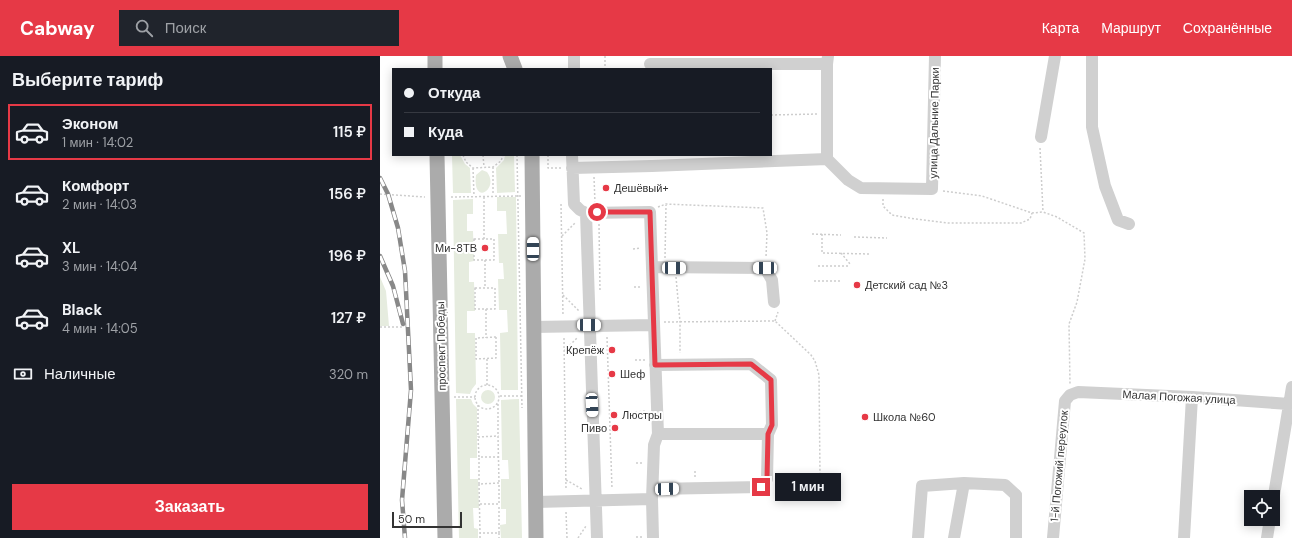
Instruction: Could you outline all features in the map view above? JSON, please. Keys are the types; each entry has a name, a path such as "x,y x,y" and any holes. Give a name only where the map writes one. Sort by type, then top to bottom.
{"main road":[{"path":"434,56 435,68"},
{"path":"510,56 515,68"},
{"name":"проспект Победы","path":"437,156 444,538"},
{"path":"532,156 536,538"}],"street":[{"path":"574,56 574,68"},
{"name":"улица Дальние Парки","path":"932,189 935,56"},
{"path":"1040,137 1055,56"},
{"path":"1092,56 1092,127 1105,186 1118,220 1128,224"},
{"path":"650,63 827,60 827,159 848,180 861,188 932,189"},
{"path":"572,156 574,204 580,210 586,213 650,212 658,434 654,445 652,494 653,538"},
{"path":"572,168 652,161 827,159"},
{"path":"586,213 597,538"},
{"path":"652,267 765,268 772,280 774,302"},
{"path":"533,327 654,325"},
{"path":"536,502 612,500 652,494 761,487 767,479 768,434 772,425 771,380 751,364 655,365"},
{"path":"1275,490 1292,387"},
{"name":"Малая Погожая улица","path":"1070,395 1078,392 1192,397 1289,404"},
{"name":"1-й Погожий переулок","path":"1053,538 1066,401 1070,395"},
{"path":"1184,538 1192,397"},
{"path":"658,434 768,434"},
{"path":"918,538 922,486 964,483 1005,485 1016,495 1016,538"},
{"path":"954,538 964,483"},
{"path":"1267,538 1269,526"}],"path":[{"path":"605,56 605,68"},
{"path":"772,115 827,114"},
{"path":"1040,137 1043,212"},
{"path":"463,156 466,162 473,168 493,167 501,161 503,156"},
{"path":"483,156 484,167"},
{"path":"517,156 522,412"},
{"path":"548,156 548,168 572,168"},
{"path":"493,167 493,196"},
{"path":"473,168 474,196"},
{"path":"883,189 884,206 892,215 915,220 948,223 1021,223 1030,218 1032,213"},
{"path":"932,189 982,196 1032,213 1043,212 1057,217 1084,233 1085,259 1077,302 1069,324 1070,395"},
{"path":"380,194 416,197"},
{"path":"450,197 533,195"},
{"path":"484,196 484,239"},
{"path":"561,204 567,538"},
{"path":"650,212 656,207 666,204 763,208 767,233 765,268"},
{"path":"666,204 670,268 680,322 680,365"},
{"path":"562,236 586,213"},
{"path":"812,234 841,235"},
{"path":"822,234 822,253 869,254"},
{"path":"854,237 887,238"},
{"path":"474,239 494,239 494,260 485,260 474,260 474,239"},
{"path":"818,266 849,265 841,254"},
{"path":"485,260 485,288"},
{"path":"814,281 842,281"},
{"path":"475,288 485,288 495,288 495,308 475,309 475,288"},
{"path":"486,309 486,338"},
{"path":"607,325 612,500"},
{"path":"380,327 404,327"},
{"path":"496,337 496,358 476,359 476,338 486,338 496,337"},
{"path":"486,358 487,385"},
{"path":"480,538 478,404 475,397 478,390 487,385 497,390 500,396 498,404 500,504 499,538"},
{"path":"500,396 521,396"},
{"path":"454,397 475,397"},
{"path":"478,404 480,407 491,409 498,404"},
{"path":"478,437 498,436"},
{"path":"479,458 499,457"},
{"path":"479,484 499,483"},
{"path":"480,504 500,504"},
{"path":"480,533 499,533"}],"shaded area":[{"path":"452,156 461,156 465,164 470,168 471,193 453,193"},
{"path":"505,156 514,156 515,192 497,193 496,168 504,160"},
{"path":"482,170 487,172 490,178 490,184 485,192 481,193 476,185 476,175"},
{"path":"497,197 516,197 518,390 501,390 500,333 508,332 507,310 499,310 498,279 504,279 503,263 499,263 498,234 507,234 506,211 497,211"},
{"path":"473,199 473,214 467,214 467,231 473,231 474,261 469,262 469,282 474,282 475,311 467,311 467,333 475,333 476,384 470,394 456,393 453,200"},
{"path":"380,277 386,291 389,326 380,326"},
{"path":"488,390 493,392 495,397 493,402 488,404 483,402 481,397 483,392"},
{"path":"456,399 471,399 477,408 477,458 470,458 470,479 478,479 479,508 473,508 474,528 478,529 478,538 459,538"},
{"path":"519,399 522,538 501,538 500,525 506,524 506,509 501,509 501,479 509,479 508,460 502,460 501,400"}],"railway":[{"path":"380,178 388,194 398,228 405,271 411,390 402,500 405,538"},
{"path":"380,256 393,286 403,324"}],"place":[{"name":"Дешёвый+","path":"606,188"},
{"name":"Ми-8ТВ","path":"485,248"},
{"name":"Детский сад №3","path":"857,285"},
{"name":"Крепёж","path":"612,350"},
{"name":"Шеф","path":"612,374"},
{"name":"Люстры","path":"614,415"},
{"name":"Школа №60","path":"865,417"},
{"name":"Пиво","path":"615,428"}],"route":[{"path":"597,212 650,212 655,365 751,364 771,380 772,425 768,434 767,479 761,487"}]}
